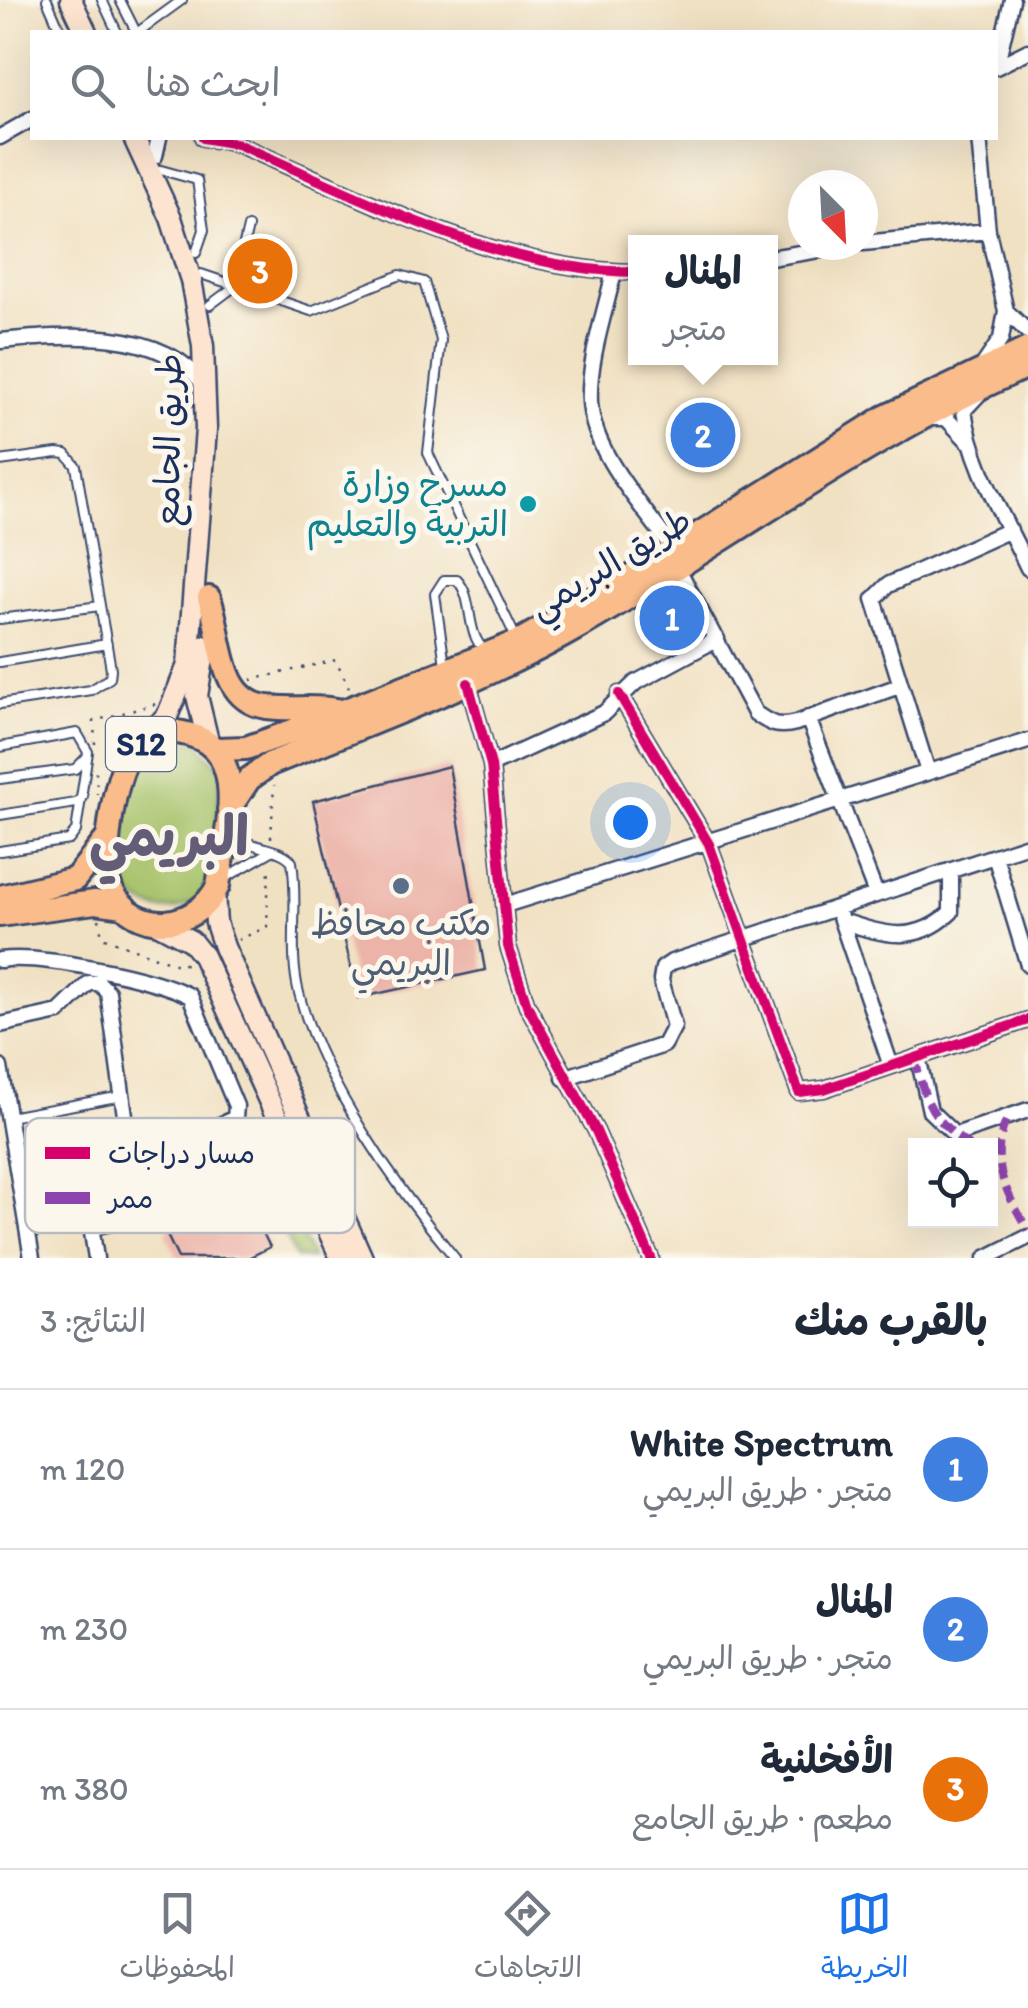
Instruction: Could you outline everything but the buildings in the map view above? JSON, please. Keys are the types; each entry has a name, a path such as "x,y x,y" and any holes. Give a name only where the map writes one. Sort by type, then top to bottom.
{"main road":[{"path":"71,0 85,30"},
{"path":"85,0 99,30"},
{"name":"طريق الجامع","path":"135,140 176,234 191,280 202,336 206,429 188,666 168,714 144,741"},
{"name":"طريق الجامع","path":"156,150 199,263 216,345 220,429 209,598 197,696 212,745"},
{"name":"طريق البريمي","path":"212,745 246,748 518,642 919,420 1028,349"},
{"name":"طريق البريمي","path":"228,819 248,779 270,764 468,683 581,626 675,557 882,418 988,375 1028,366"},
{"path":"209,598 225,666 237,693 254,704 352,709"},
{"name":"S12","path":"124,906 108,879 111,828 126,762 144,741 163,731 182,732 212,745 230,787 216,890"},
{"name":"S12","path":"0,897 75,879 99,853 111,828"},
{"path":"155,922 181,921 200,912 216,890"},
{"path":"216,890 216,923 224,947 300,1118"},
{"path":"0,916 95,902 124,906 182,935 204,956 277,1118"},
{"path":"330,1233 341,1258"},
{"path":"351,1233 362,1258"}],"street":[{"path":"998,59 1012,0"},
{"path":"998,66 1028,51"},
{"path":"0,137 30,121"},
{"path":"214,140 237,144 466,239 564,264 628,272"},
{"path":"979,140 988,231 1006,312 988,375 964,410 975,450 1028,568"},
{"path":"878,242 988,231"},
{"path":"614,272 590,389 593,422 607,452 675,557 755,713 782,727 899,686"},
{"path":"1006,312 1028,332"},
{"path":"0,341 70,334 124,342 179,358 205,386"},
{"path":"179,358 191,353 202,336"},
{"path":"919,420 946,418 975,450"},
{"path":"928,772 874,610 879,591 1010,530"},
{"path":"491,765 604,713 620,694 718,639"},
{"path":"468,683 491,765 508,946 527,1005 596,1131 651,1258"},
{"path":"620,694 709,844 799,1092 824,1089 1028,1020"},
{"path":"808,718 876,894"},
{"path":"505,905 1028,741"},
{"path":"564,1078 664,1045 674,1026 661,980 663,968 744,938 839,914 876,894 1028,845"},
{"path":"995,856 1028,966"},
{"path":"839,914 898,936 921,934 952,912 951,870"},
{"path":"839,914 890,1066"},
{"path":"0,960 38,960 100,978 158,982 190,996 236,1106 235,1118"},
{"path":"0,1025 58,1012 89,983 100,978"},
{"path":"100,978 108,992 125,1118"},
{"path":"918,1057 930,1111 955,1135 1028,1110"},
{"path":"0,1067 25,1215"},
{"path":"28,1233 32,1258"},
{"path":"92,1233 96,1258"},
{"path":"986,1258 1028,1238"}],"lane":[{"path":"48,0 60,30"},
{"path":"102,0 116,30"},
{"path":"120,0 136,30"},
{"path":"140,30 182,0"},
{"path":"210,306 234,287 248,228"},
{"path":"199,263 234,287 311,311 400,275 424,282 441,340 428,453 518,642"},
{"path":"0,461 58,453 72,458 111,669 101,686 0,704"},
{"path":"443,672 445,654 435,594 444,580 456,580 463,587 472,633 488,654"},
{"path":"0,619 100,606"},
{"path":"0,662 107,644"},
{"path":"0,746 77,732 88,752 76,831 69,840 0,851"},
{"path":"0,779 75,769 88,752"},
{"path":"0,815 76,803 83,796"},
{"path":"228,819 246,844 270,852"},
{"path":"216,890 242,865 270,852 280,851 292,862 295,971 312,1026 348,1105 378,1155 455,1258"},
{"path":"9,1117 122,1096"}],"path":[{"path":"225,666 250,680 336,660 352,709"}],"green space":[{"path":"165,739 197,742 221,770 209,879 194,901 170,910 156,909 133,897 124,886 120,862 122,825 132,774 142,756"},
{"path":"285,1233 301,1233 312,1258 296,1258"}],"marked path":[{"path":"915,1058 931,1108 960,1138"},
{"path":"1006,1121 999,1150 1002,1177 1028,1230"}],"cycle path":[{"path":"214,140 237,144 382,208 482,245 533,259 628,271"},
{"path":"468,683 491,765 508,946 527,1005 596,1131 651,1258"},
{"path":"619,694 709,844 799,1092 824,1089 1028,1020"}],"place":[{"name":"الأفخلنية","path":"260,271"},
{"name":"المنال","path":"703,435"},
{"name":"مسرح وزارة التربية والتعليم","path":"528,504"},
{"name":"White Spectrum","path":"672,618"},
{"name":"مكتب محافظ البريمي","path":"401,886"}],"district":[{"name":"البريمي","path":"169,836"}]}
